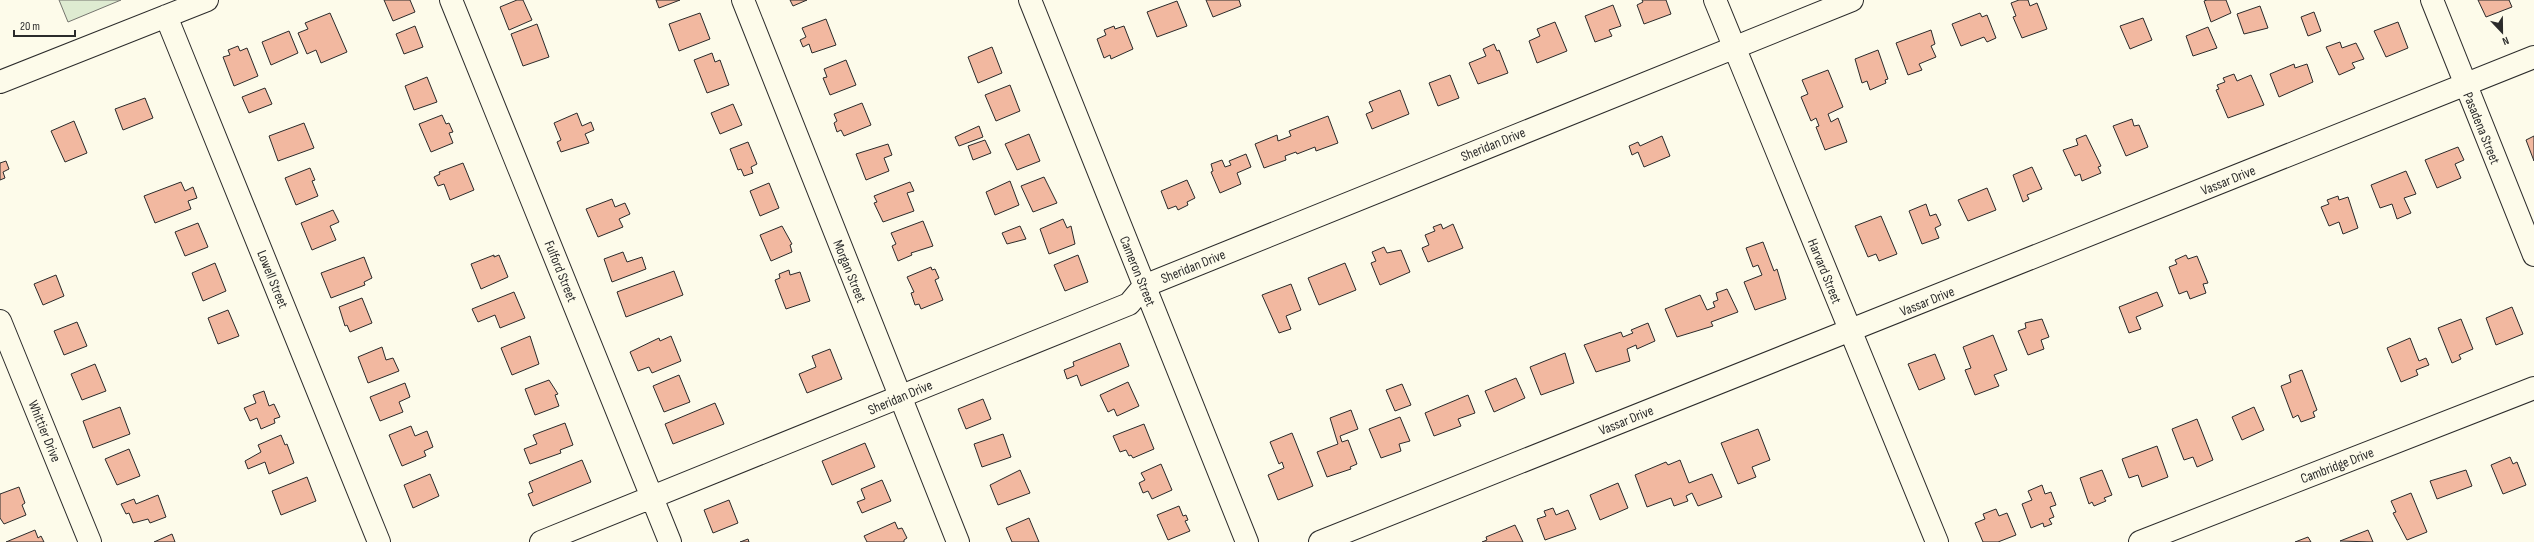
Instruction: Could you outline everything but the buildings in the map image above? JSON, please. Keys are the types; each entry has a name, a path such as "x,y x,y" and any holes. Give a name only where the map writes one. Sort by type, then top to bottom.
{"street":[{"path":"0,82 206,0"},
{"name":"Fulford Street","path":"451,0 670,542"},
{"name":"Morgan Street","path":"743,0 958,542"},
{"name":"Cameron Street","path":"1030,0 1247,542"},
{"name":"Harvard Street","path":"1715,0 1849,332 1937,542"},
{"name":"Sheridan Drive","path":"541,542 1129,304 1144,286 1852,0"},
{"name":"Pasadena Street","path":"2432,0 2534,255"},
{"name":"Lowell Street","path":"166,16 379,542"},
{"name":"Vassar Drive","path":"1320,542 1849,332 2534,57"},
{"name":"Whittier Drive","path":"0,321 90,542"},
{"name":"Cambridge Drive","path":"2140,542 2534,388"}],"green space":[{"path":"59,0 121,0 68,22"}]}
